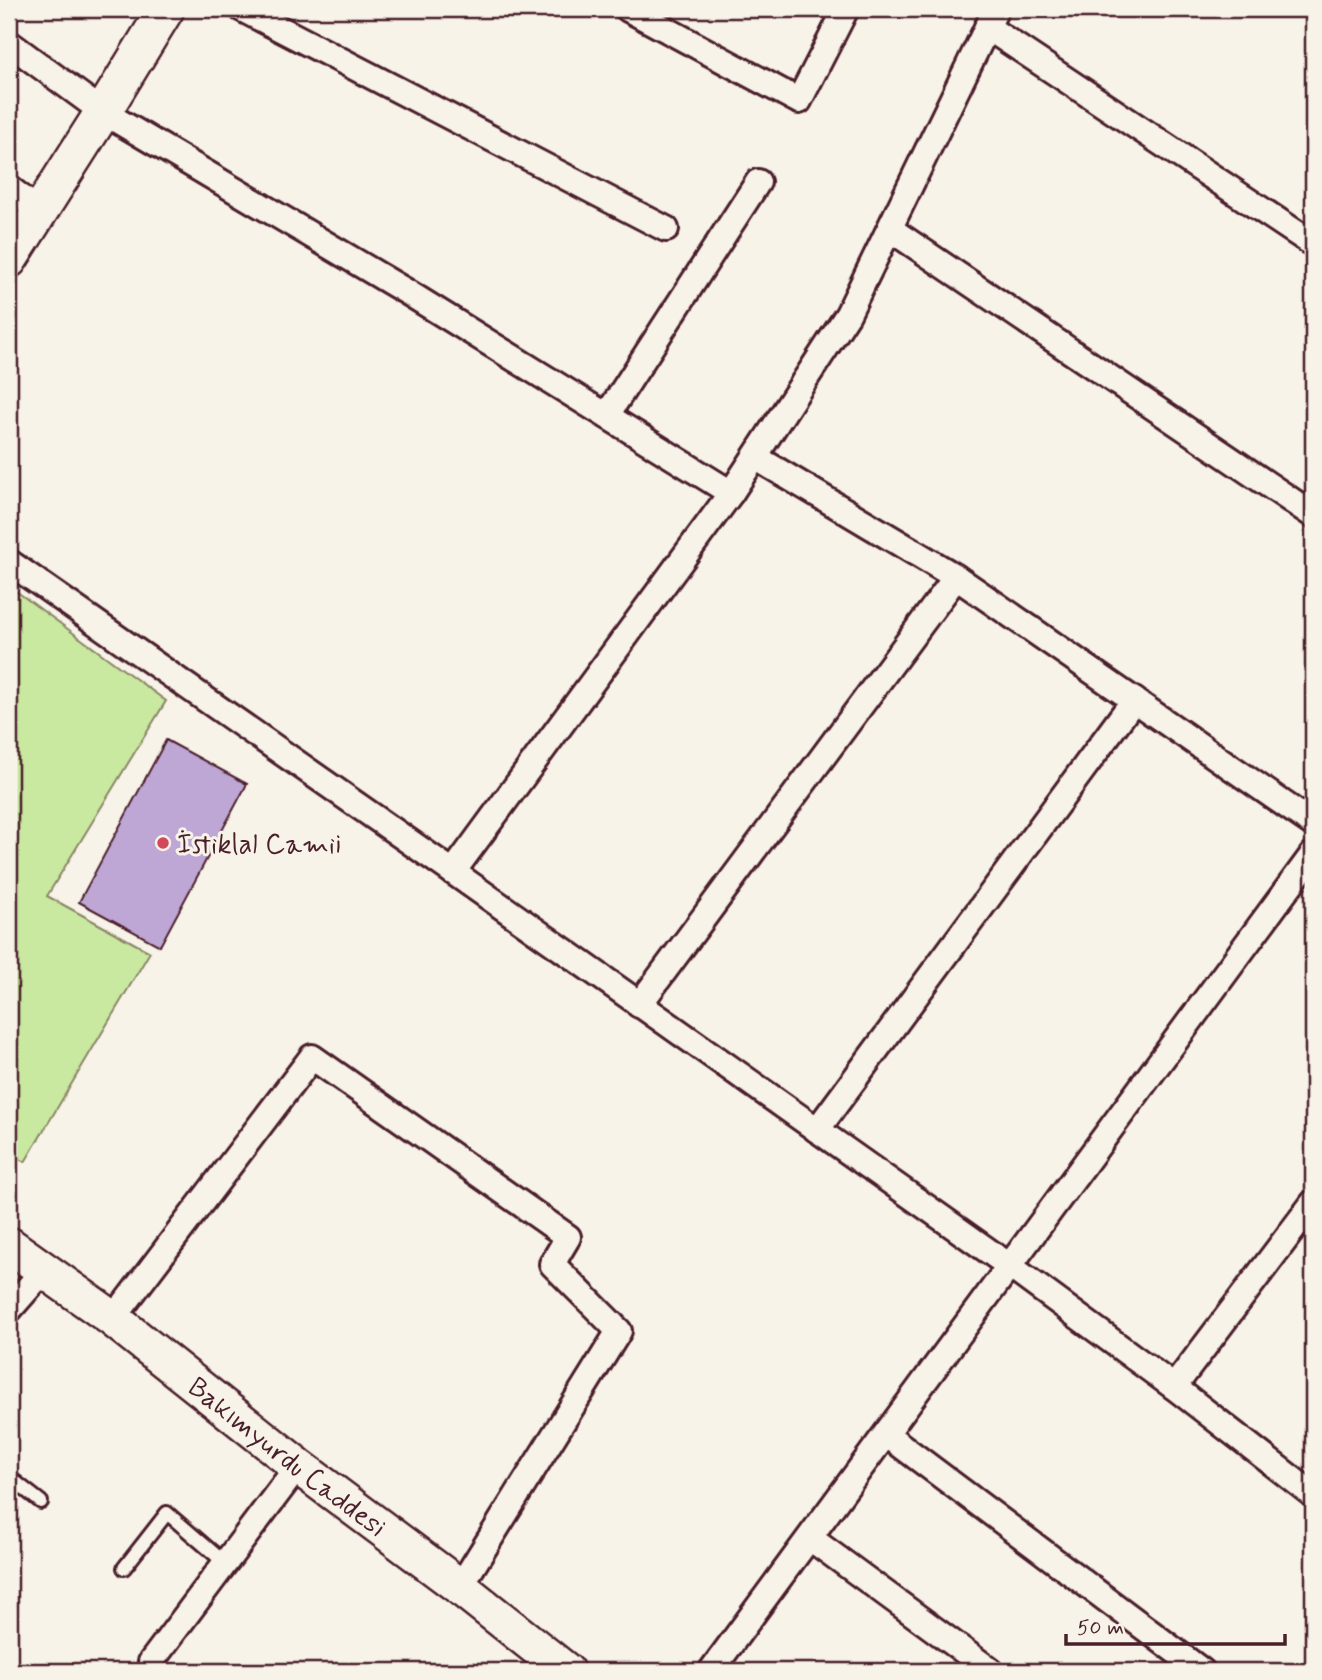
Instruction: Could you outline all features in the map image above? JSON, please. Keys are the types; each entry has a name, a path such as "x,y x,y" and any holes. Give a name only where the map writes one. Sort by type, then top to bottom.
{"main road":[{"path":"9,260 103,112 159,11"},
{"name":"Bakımyurdu Caddesi","path":"9,1245 113,1319 298,1466 460,1587 566,1671"}],"street":[{"path":"242,9 666,229"},
{"path":"628,9 799,101 846,9"},
{"path":"453,872 731,493 848,314 992,18 1313,244"},
{"path":"9,43 103,112 407,292 731,493"},
{"path":"607,415 758,182"},
{"path":"9,188 40,212"},
{"path":"890,229 1313,515"},
{"path":"755,457 956,577 1313,824"},
{"path":"9,562 1011,1267 1174,1387 1313,1495"},
{"path":"639,1005 956,577"},
{"path":"817,1130 1134,700"},
{"path":"711,1671 1313,854"},
{"path":"113,1319 312,1058 568,1237 552,1264 619,1331 460,1587"},
{"path":"1174,1387 1313,1203"},
{"path":"9,1310 44,1270"},
{"path":"887,1435 1202,1671"},
{"path":"153,1671 151,1662 298,1466"},
{"path":"810,1538 990,1671"}],"lane":[{"path":"9,1477 41,1502"},
{"path":"124,1569 167,1513 225,1563"}],"green space":[{"path":"9,586 166,701 47,896 150,952 25,1162 9,1154"}],"building":[{"name":"İstiklal Camii","path":"166,740 247,784 160,946 79,902"}],"place":[{"name":"İstiklal Camii","path":"163,843"}]}
